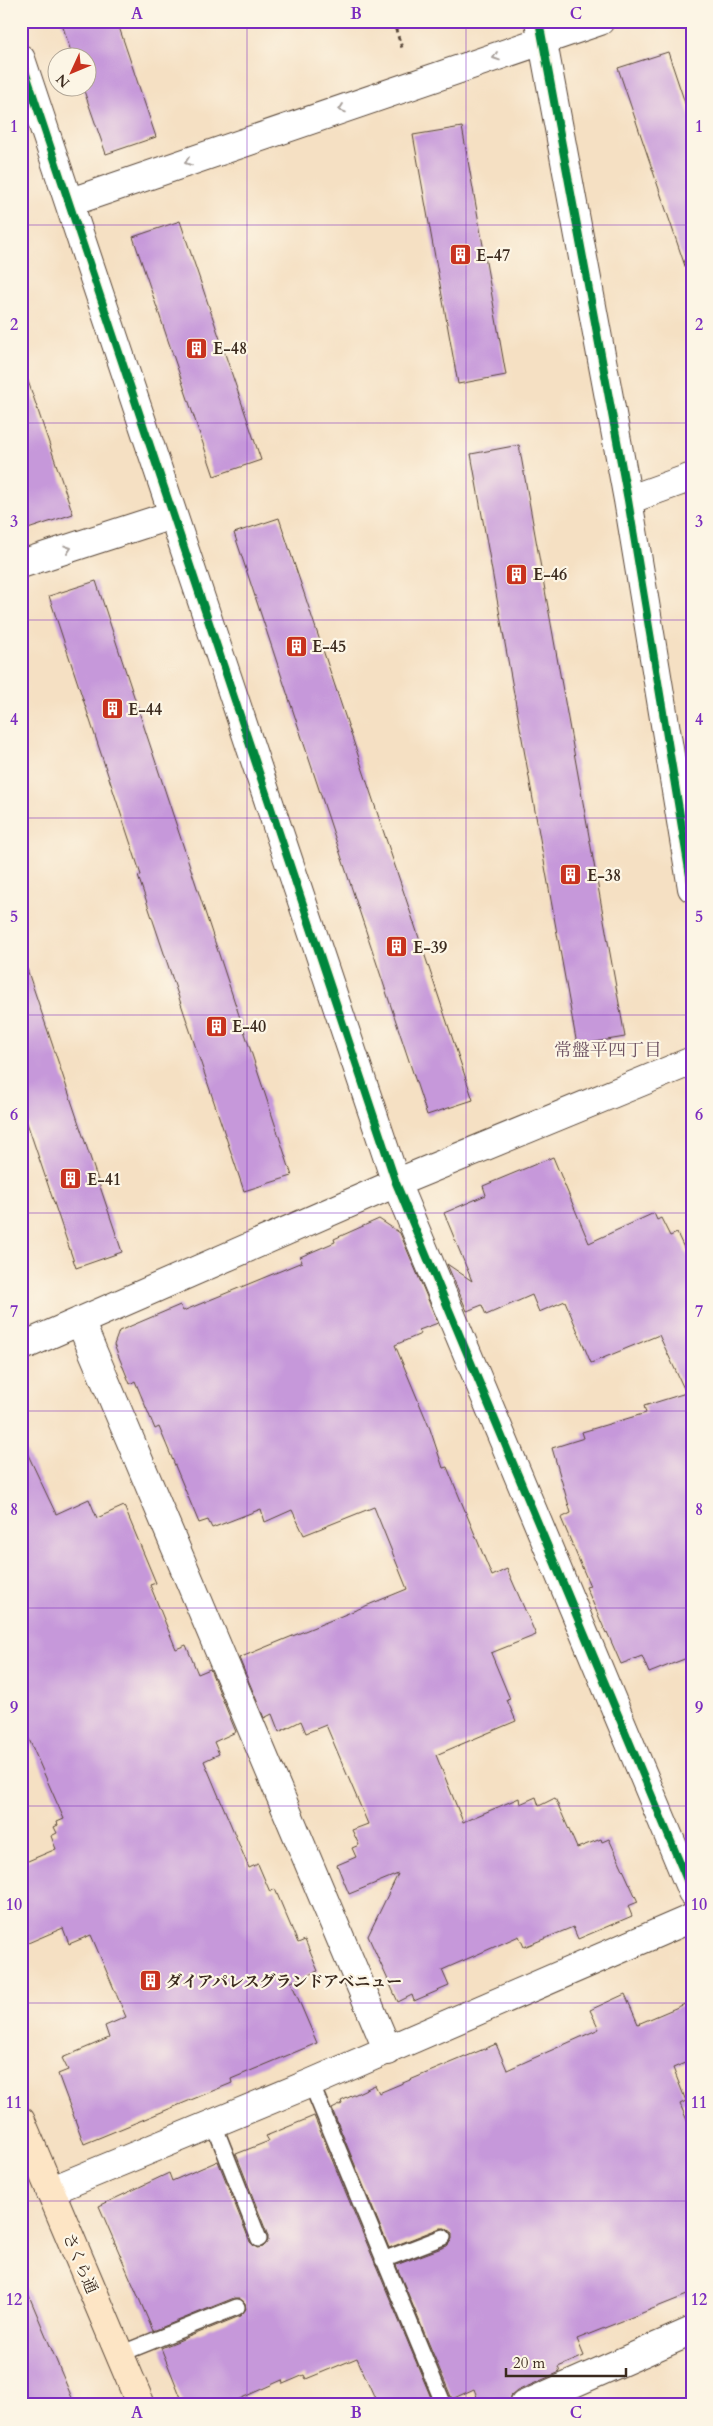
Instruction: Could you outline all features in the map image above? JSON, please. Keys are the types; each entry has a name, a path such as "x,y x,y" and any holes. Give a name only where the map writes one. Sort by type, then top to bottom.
{"street":[{"path":"71,202 540,31 600,21"},
{"path":"540,31 628,500 692,888"},
{"path":"21,59 71,202 172,514 396,1183 692,1892"},
{"path":"628,500 692,477"},
{"path":"21,564 172,514"},
{"path":"21,1347 396,1183 692,1061"},
{"path":"80,1321 388,2050"},
{"path":"50,2191 311,2083 692,1918"},
{"name":"さくら通","path":"21,2121 141,2405"},
{"path":"524,2405 692,2331"}],"lane":[{"path":"311,2083 444,2405"},
{"path":"213,2122 259,2239"},
{"path":"384,2260 443,2237"},
{"path":"120,2354 237,2307"}],"building":[{"path":"61,21 117,21 156,137 106,154 86,98 98,98 98,48 70,48"},
{"path":"668,52 692,124 692,268 686,269 618,68"},
{"name":"E-47","path":"462,127 506,375 458,384 413,135"},
{"name":"E-48","path":"180,221 261,460 214,476 133,237"},
{"path":"27,378 73,514 28,529 21,510 21,379"},
{"path":"519,445 625,1037 577,1045 471,454"},
{"path":"279,518 473,1100 427,1115 234,533"},
{"path":"96,581 292,1176 244,1191 138,876 141,875 49,596"},
{"name":"E-41","path":"27,969 122,1252 76,1268 21,1105 21,970"},
{"path":"553,1157 589,1243 654,1213 657,1220 661,1218 670,1236 677,1233 692,1265 692,1656 649,1673 642,1656 621,1664 586,1587 590,1586 561,1518 571,1513 552,1448 584,1438 582,1432 646,1413 644,1406 686,1393 659,1335 591,1363 565,1301 539,1312 532,1295 486,1315 482,1305 467,1311 447,1264 472,1281 444,1213 486,1195 483,1186"},
{"path":"379,1219 400,1233 438,1323 419,1330 421,1334 395,1345 430,1429 443,1468 447,1467 492,1576 507,1569 536,1635 491,1653 510,1699 507,1700 516,1721 436,1755 463,1822 519,1798 520,1804 536,1797 539,1806 555,1798 577,1848 601,1839 602,1842 609,1839 638,1902 628,1906 632,1916 578,1939 573,1927 524,1947 519,1936 442,1970 449,1986 414,2001 412,1995 398,2002 368,1936 398,1874 349,1894 337,1865 356,1857 352,1848 359,1845 352,1830 368,1824 326,1725 306,1733 301,1721 279,1732 272,1714 264,1718 239,1658 407,1589 374,1507 304,1535 292,1510 265,1522 261,1509 212,1528 208,1520 199,1523 159,1427 155,1429 135,1381 130,1384 114,1345 119,1331 180,1305 183,1311 302,1262 300,1257 335,1242 334,1239"},
{"path":"21,1440 56,1514 89,1499 97,1518 124,1506 156,1583 150,1585 176,1649 186,1645 198,1674 210,1669 236,1732 214,1742 219,1754 204,1761 249,1868 258,1864 270,1892 275,1889 298,1943 305,1940 318,1971 291,1982 317,2043 231,2079 232,2083 84,2144 58,2074 68,2070 62,2058 109,2038 105,2026 126,2017 91,1935 69,1944 63,1928 21,1946 21,1864 56,1849 51,1836 57,1833 54,1827 58,1825 57,1822 64,1819 21,1721"},
{"path":"625,1994 638,2024 692,2001 692,2060 673,2068 686,2101 680,2104 692,2132 692,2293 577,2339 584,2356 558,2367 560,2372 517,2391 511,2396 509,2405 480,2405 474,2389 452,2399 396,2265 447,2246 452,2239 452,2233 445,2228 440,2228 389,2248 332,2109 342,2104 341,2101 375,2085 379,2093 496,2044 507,2070 599,2029 590,2010"},
{"path":"314,2116 434,2405 378,2405 357,2358 306,2379 304,2375 283,2384 282,2380 226,2405 184,2405 161,2348 240,2316 246,2309 245,2303 239,2298 234,2298 153,2331 99,2206 169,2173 172,2181 218,2161 250,2242 257,2248 263,2247 268,2241 268,2236 236,2154 269,2141 266,2136"},
{"path":"22,2279 75,2405 21,2405"}],"cycle path":[{"path":"539,21 628,500 692,888"},
{"path":"21,59 396,1183 692,1892"}],"place":[{"name":"E-47","path":"460,255"},
{"name":"E-48","path":"197,348"},
{"name":"E-46","path":"517,574"},
{"name":"E-45","path":"296,646"},
{"name":"E-44","path":"112,709"},
{"name":"E-38","path":"571,875"},
{"name":"E-39","path":"397,947"},
{"name":"E-40","path":"216,1026"},
{"name":"E-41","path":"71,1179"},
{"name":"ダイアパレスグランドアベニュー","path":"150,1981"}],"district":[{"name":"常盤平四丁目","path":"608,1050"}]}
